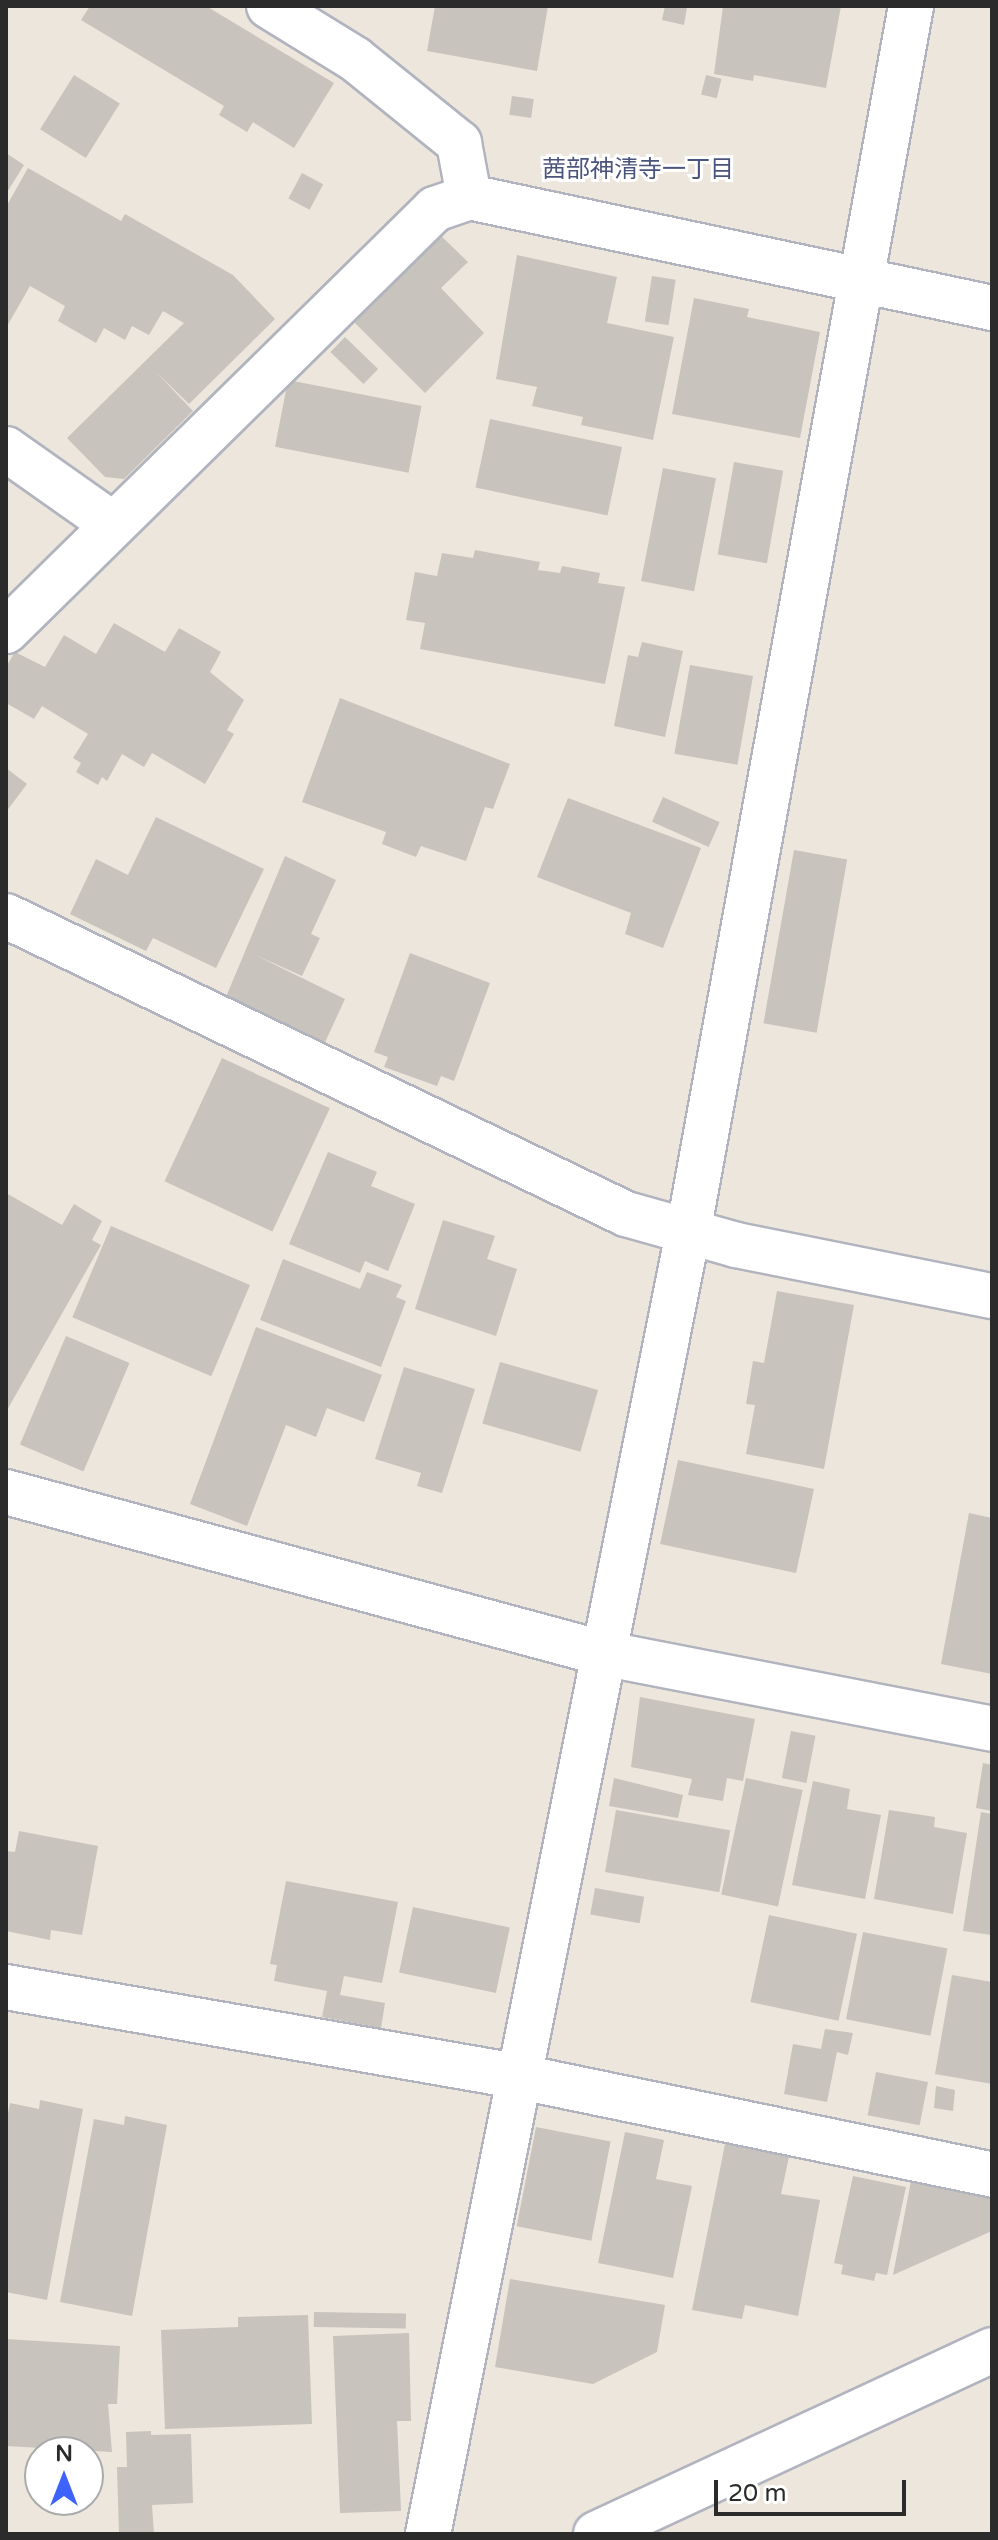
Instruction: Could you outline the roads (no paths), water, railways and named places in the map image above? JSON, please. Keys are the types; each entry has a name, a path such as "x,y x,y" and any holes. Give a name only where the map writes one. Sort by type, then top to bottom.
{"street":[{"path":"269,6 355,59 459,143 469,197"},
{"path":"428,2534 516,2076 688,1233 858,283 911,6"},
{"path":"6,631 111,523 435,209 469,197 858,283 992,308"},
{"path":"6,449 111,523"},
{"path":"6,916 626,1214 688,1233 992,1296"},
{"path":"6,1492 602,1653 992,1729"},
{"path":"6,1987 516,2076 992,2175"},
{"path":"596,2534 992,2350"}],"district":[{"name":"茜部神清寺一丁目","path":"638,170"}]}
